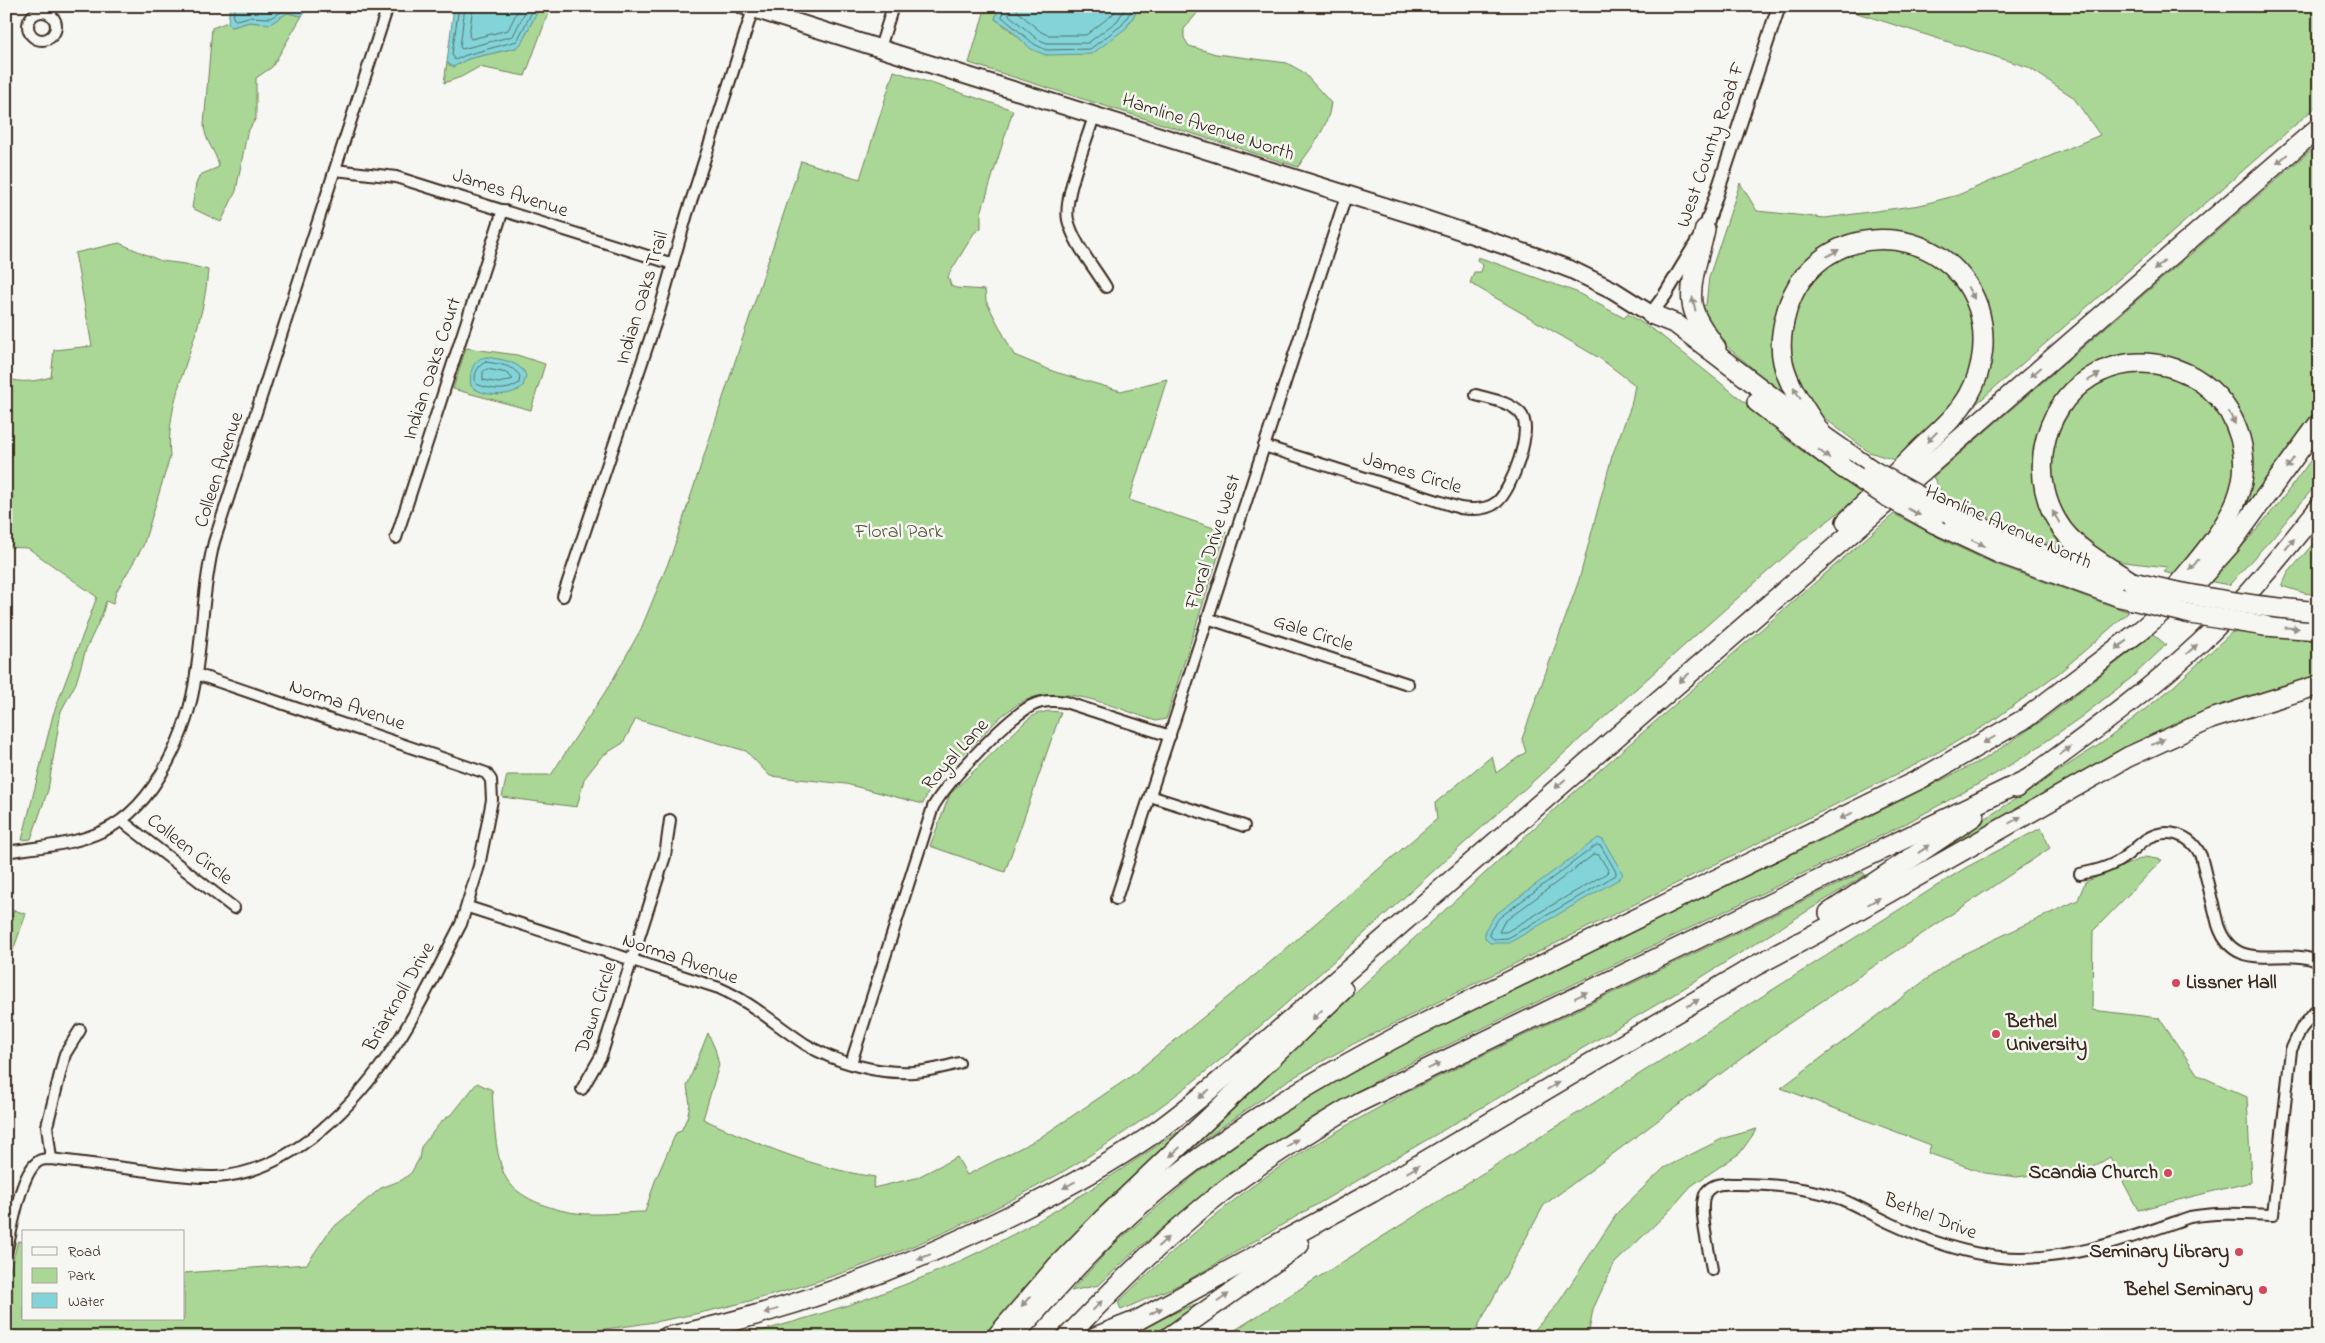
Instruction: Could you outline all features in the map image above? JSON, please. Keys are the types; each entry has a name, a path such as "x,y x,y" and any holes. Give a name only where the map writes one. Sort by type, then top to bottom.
{"highway":[{"path":"667,1337 734,1322 812,1299 925,1256 1046,1198 1146,1139 1241,1063 1515,823 2319,127"},
{"path":"1705,229 1692,284 1692,304 1702,327 1726,361"},
{"path":"1720,646 1954,416 1969,395 1980,368 1984,346 1982,321 1974,297 1961,277 1944,260 1924,247 1881,238 1858,242 1836,250 1818,262 1804,277 1790,299 1781,342 1783,361 1789,380 1822,435"},
{"name":"Hamline Avenue North","path":"1650,314 1676,324 1822,435 1872,470 1951,514 2054,559 2099,574 2202,598 2314,612"},
{"name":"Hamline Avenue North","path":"1650,314 1670,334 1843,468 1886,496 1934,523 1998,553 2120,597 2191,614 2265,626 2319,630"},
{"path":"2132,582 2083,548 2064,531 2052,512 2042,478 2041,462 2049,428 2063,403 2073,391 2091,377 2109,370 2150,362 2165,365 2191,375 2218,396 2233,420 2240,436 2244,470 2238,498 2226,525 2142,630"},
{"path":"1013,1337 1062,1270 1168,1182 1251,1121 1322,1076 1404,1033 1924,777 2026,718 2142,630 2198,581 2230,545 2319,423"},
{"path":"1755,966 2026,780 2118,712 2201,641 2261,579 2319,508"},
{"path":"1096,1337 1138,1320 1371,1193 1755,966 1830,926 2128,757 2211,718 2319,685"},
{"path":"1067,1337 1127,1275 1217,1196 1300,1137 1359,1102 2026,780"},
{"path":"996,1337 1062,1270 1130,1193 1190,1138 1515,823"},
{"path":"1169,1337 1371,1193"}],"main road":[{"name":"Hamline Avenue North","path":"749,8 1346,196 1416,216 1572,270 1631,299 1650,314"}],"street":[{"name":"Colleen Avenue","path":"6,852 80,839 102,832 122,821 140,805 162,775 188,711 196,674 206,580 214,542 388,6"},
{"path":"880,48 893,6"},
{"name":"West County Road F","path":"1650,314 1665,295 1705,229 1779,6"},
{"name":"Indian Oaks Trail","path":"563,596 618,428 641,366 749,8"},
{"path":"1094,116 1067,208 1072,232 1106,287"},
{"name":"James Avenue","path":"335,170 396,177 672,264"},
{"name":"Floral Drive West","path":"1116,899 1346,196"},
{"name":"Indian Oaks Court","path":"396,538 503,210"},
{"name":"James Circle","path":"1264,446 1460,508 1483,509 1496,503 1508,488 1526,437 1526,428 1521,414 1512,407 1476,394"},
{"name":"Gale Circle","path":"1207,618 1408,684"},
{"name":"Norma Avenue","path":"196,674 486,773"},
{"name":"Royal Lane","path":"851,1064 933,806 942,791 1004,727 1032,706 1054,700 1170,736"},
{"name":"Briarknoll Drive","path":"51,1158 188,1176 216,1177 238,1174 282,1157 330,1120 364,1088 399,1040 461,924 468,907 479,866 492,800 491,780 486,773"},
{"path":"1150,796 1244,826"},
{"name":"Dawn Circle","path":"582,1089 601,1056 665,856 670,820"},
{"name":"Colleen Circle","path":"122,821 234,908"},
{"path":"2080,874 2114,863 2156,834 2167,833 2184,836 2198,848 2218,925 2222,936 2228,944 2237,951 2253,957 2308,958 2319,962"},
{"name":"Norma Avenue","path":"468,907 736,996 805,1044 851,1064 892,1072 916,1072 959,1063"},
{"name":"Bethel Drive","path":"1712,1270 1702,1204 1708,1190 1716,1185 1766,1184 1800,1189 1840,1199 1915,1235 1937,1243 1977,1254 2023,1258 2042,1258 2081,1252 2190,1216 2229,1212 2273,1216 2291,1050 2301,1029 2319,1007"},
{"path":"6,1253 24,1181 31,1169 40,1160 51,1158 48,1126 65,1054 80,1030"}],"green space":[{"path":"540,6 551,6 525,76 479,67 461,77 444,83 447,62 450,66 468,59 515,48 521,44"},
{"path":"986,6 999,6 995,19 1032,48 1047,55 1126,28 1140,6 1203,6 1184,29 1184,38 1189,46 1216,54 1287,63 1303,72 1331,103 1327,121 1319,137 1298,167 969,63"},
{"path":"1835,6 2319,6 2319,104 1975,405 1972,402 1987,361 1964,271 1859,235 1782,302 1790,398 1785,400 1765,384 1751,367 1713,335 1701,306 1706,305 1709,277 1740,183 1757,211 1825,218 1920,205 1958,195 2100,135 2073,97 2028,67"},
{"path":"287,13 302,16 272,67 256,78 256,118 247,133 236,191 221,222 192,208 196,184 200,175 219,167 216,156 206,137 204,125 212,28 228,22 232,27 249,22 270,24"},
{"name":"Floral Park","path":"894,71 1013,110 981,213 981,228 974,233 948,276 951,286 985,290 986,301 1014,355 1055,372 1121,391 1167,379 1129,500 1226,532 1166,719 1156,721 1103,703 1066,695 1030,698 1014,707 992,725 937,780 923,804 846,784 770,776 746,751 636,719 623,743 602,756 584,779 577,807 502,797 507,775 551,775 611,683 641,629 671,556 801,161 860,179"},
{"path":"2319,143 2319,409 2249,504 2243,499 2248,480 2219,389 2124,358 2043,421 2038,433 2032,466 2066,544 2063,550 1958,504 1941,491 1933,477"},
{"path":"119,243 161,261 185,264 208,270 205,292 199,320 176,397 170,437 170,457 143,546 116,592 113,604 106,601 102,615 86,649 76,683 61,711 48,790 31,839 22,840 53,715 97,597 28,548 6,547 6,378 34,381 51,377 54,350 92,346 75,253"},
{"path":"1866,247 1905,248 1947,271 1967,300 1976,332 1973,368 1956,403 1898,461 1869,452 1815,411 1804,397 1787,348 1797,300 1823,267"},
{"path":"1478,257 1576,292 1624,318 1628,314 1658,333 1782,432 1780,435 1862,494 1801,542 1749,588 1271,1017 1190,1084 1147,1116 1059,1174 966,1223 917,1244 819,1281 717,1309 665,1320 617,1328 536,1337 6,1337 6,1273 9,1274 18,1241 22,1242 22,1320 185,1320 185,1273 307,1264 330,1230 381,1188 402,1180 411,1173 419,1159 421,1147 441,1122 454,1112 477,1083 492,1090 498,1154 504,1174 516,1190 545,1206 576,1213 593,1214 645,1212 655,1181 676,1133 681,1131 687,1118 690,1104 687,1086 708,1033 719,1065 703,1119 745,1138 808,1162 875,1177 873,1188 916,1178 957,1157 967,1175 1038,1139 1130,1077 1260,971 1437,819 1435,803 1492,756 1496,773 1526,752 1522,739 1579,580 1612,456 1631,406 1635,385 1601,359 1470,283 1474,272 1481,272 1483,265 1477,260"},
{"path":"466,348 517,355 545,364 531,410 453,389","holes":["486,357 512,363 524,371 519,390 498,395 474,389"]},
{"path":"2140,369 2181,376 2218,405 2238,457 2227,508 2175,575 2164,572 2167,567 2113,559 2088,545 2057,510 2047,458 2060,417 2096,381"},
{"path":"2319,449 2319,481 2272,538 2229,585 2208,581 2247,541 2279,503"},
{"path":"1894,514 1947,542 1995,564 2129,612 2060,672 1991,722 1917,764 1353,1044 1287,1081 1192,1148 1189,1145 1556,808"},
{"path":"2319,537 2319,595 2304,593 2282,586 2288,573"},
{"path":"2232,632 2319,641 2319,677 2138,743 2096,764 1925,863 1923,859 2105,741 2173,687"},
{"path":"2153,634 2166,645 2131,678 2081,717 2025,756 1975,786 1899,827 1388,1074 1298,1126 1227,1175 1135,1251 1099,1285 1071,1291 1113,1245 1195,1175 1260,1127 1320,1088 1383,1053 1500,995 1838,832 1986,758 2046,718"},
{"path":"1049,711 1061,712 1005,872 930,846 950,794 1027,720 1036,714"},
{"path":"2041,828 2050,848 1785,1026 1544,1205 1472,1337 1224,1337 1965,868"},
{"path":"2145,857 2162,860 2093,931 2092,1010 2159,1018 2198,1075 2247,1097 2251,1182 2138,1210 2110,1157 2093,1167 2017,1177 1985,1173 1928,1153 1931,1145 1781,1088 1955,958 2078,900 2085,882"},
{"path":"1863,872 1865,875 1673,995 1185,1282 1121,1310 1118,1302 1199,1229 1269,1174 1328,1137 1409,1091"},
{"path":"14,910 26,914 6,970 6,934"},
{"path":"1757,1129 1740,1153 1691,1186 1669,1211 1614,1264 1593,1309 1588,1337 1528,1337 1557,1305 1618,1212 1664,1168 1724,1138"},
{"path":"1177,1132 1182,1137 1078,1230 1010,1305 986,1337 738,1337 849,1305 930,1275 956,1263 1041,1219"},
{"path":"1194,1305 1194,1308 1158,1337 1122,1337"}],"water":[{"path":"230,6 307,6 302,16 287,13 270,24 249,22 230,27 228,22"},
{"path":"454,6 540,6 521,44 515,48 468,59 453,67 447,62"},
{"path":"999,6 1140,6 1126,28 1092,54 1046,55 1031,49 1008,27 995,19"},
{"path":"486,357 509,362 519,367 526,376 523,386 511,393 497,395 476,390 471,386 472,368 477,361"},
{"path":"1598,838 1603,840 1623,874 1619,879 1509,943 1490,943 1485,938 1485,930 1495,915"}],"place":[{"name":"Lissner Hall","path":"2176,983"},
{"name":"Bethel University","path":"1996,1034"},
{"name":"Scandia Church","path":"2168,1173"},
{"name":"Seminary Library","path":"2239,1252"},
{"name":"Behel Seminary","path":"2263,1290"}]}
